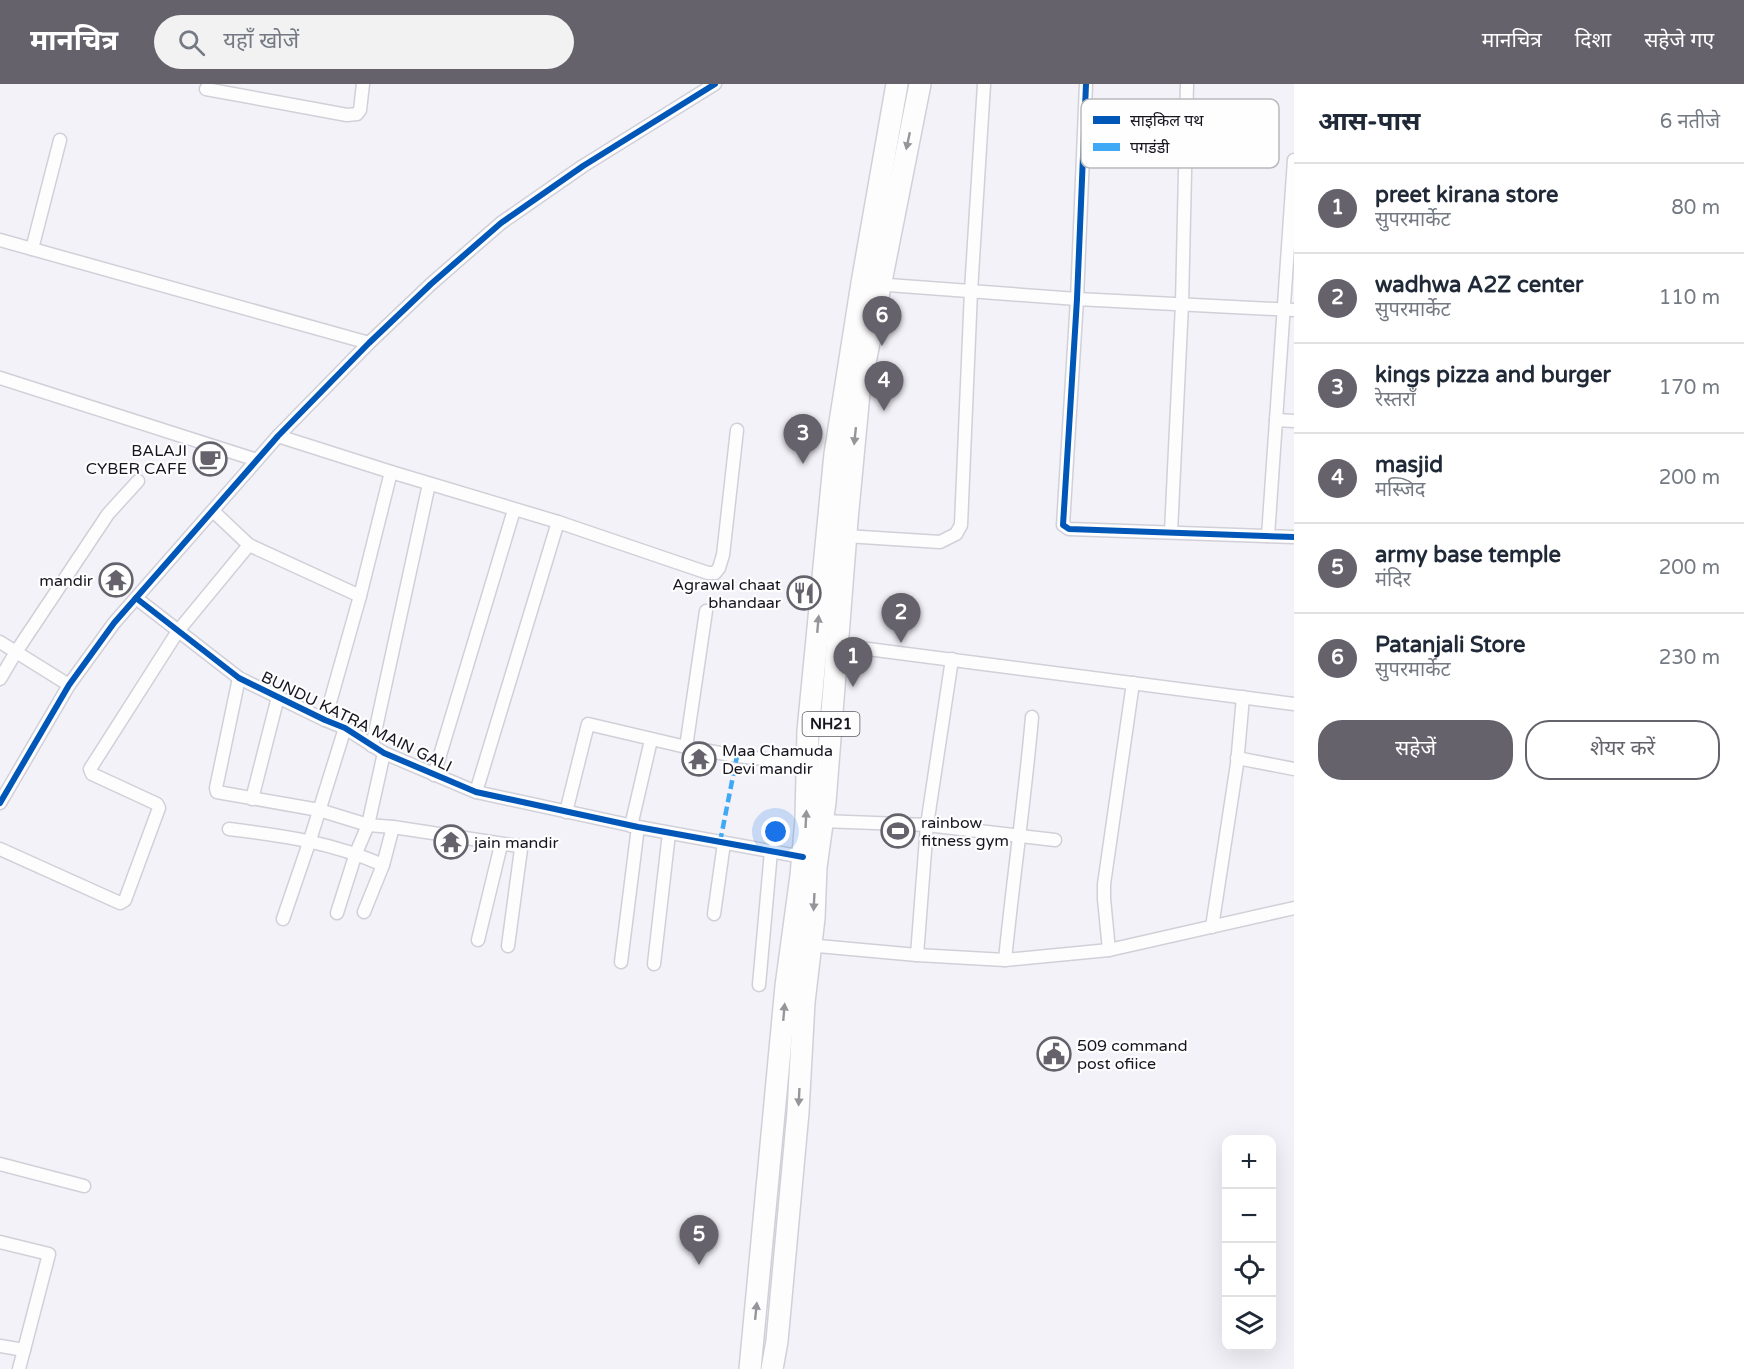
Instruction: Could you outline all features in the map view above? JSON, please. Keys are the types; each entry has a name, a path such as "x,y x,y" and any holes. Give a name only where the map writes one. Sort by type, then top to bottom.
{"highway":[{"name":"NH21","path":"750,1369 801,944 816,867 822,821 870,284 897,84"},
{"name":"NH21","path":"772,1369 777,1341 797,1123 804,1002 801,944 808,731 832,477 870,284 920,84"}],"street":[{"path":"206,89 347,115 357,114 360,110 363,84"},
{"path":"0,803 69,686 114,624 278,436 369,343 431,284 501,223 583,166 715,84"},
{"path":"846,536 940,542 956,534 961,525 971,291 984,84"},
{"path":"1086,84 1086,99"},
{"path":"1187,84 1187,99"},
{"path":"32,249 60,140"},
{"path":"1268,536 1276,420 1289,309 1294,160"},
{"path":"1083,168 1063,525 1069,529 1294,537"},
{"path":"1171,532 1182,304 1185,168"},
{"path":"0,240 369,343"},
{"path":"870,284 1077,299 1289,309"},
{"path":"0,378 257,460"},
{"path":"1276,420 1294,421"},
{"path":"278,436 558,522 708,573 717,572 723,555 737,430"},
{"path":"325,720 360,596 391,472"},
{"path":"0,679 15,652 108,514 138,481"},
{"path":"372,746 429,484"},
{"path":"434,775 514,510"},
{"path":"213,511 249,545 360,596"},
{"path":"476,792 558,522"},
{"path":"0,849 120,903 125,900 158,805 92,774 90,770 178,631 249,545"},
{"name":"BUNDU KATRA MAIN GALI","path":"136,598 239,678 345,728 384,753 476,792 634,827 803,857"},
{"path":"686,747 706,610"},
{"path":"0,642 69,686"},
{"path":"837,645 1294,704"},
{"path":"917,955 927,825 952,659"},
{"path":"239,678 216,788 220,794 319,810 368,825 518,846 521,849 508,946"},
{"path":"1109,950 1104,884 1133,683"},
{"path":"252,799 278,697"},
{"path":"1212,927 1237,758 1243,698"},
{"path":"1005,960 1032,717"},
{"path":"566,812 588,724 686,747 737,756 807,764"},
{"path":"283,919 345,728"},
{"path":"621,962 634,827 651,740"},
{"path":"337,913 356,853 368,825 384,753"},
{"path":"1237,758 1294,769"},
{"path":"822,821 927,825 1055,840"},
{"path":"364,912 393,827"},
{"path":"229,829 310,840 356,853 382,864"},
{"path":"654,964 669,833"},
{"path":"714,914 724,843"},
{"path":"478,940 501,845"},
{"path":"759,985 771,851"},
{"path":"801,944 917,955 1005,960 1109,950 1294,908"},
{"path":"0,1164 84,1185"},
{"path":"0,1242 49,1254 19,1369"},
{"path":"0,1346 24,1350"}],"marked path":[{"path":"720,842 737,756"}],"cycle path":[{"path":"0,803 69,685 114,623 278,436 369,343 431,284 501,223 583,166 715,84"},
{"path":"1085,99 1086,84"},
{"path":"1082,168 1063,525 1069,529 1294,537"},
{"path":"136,598 239,678 345,728 384,753 476,792 638,827 803,857"}],"place":[{"name":"Patanjali Store","path":"882,346"},
{"name":"masjid","path":"884,411"},
{"name":"BALAJI CYBER CAFE","path":"210,459"},
{"name":"kings pizza and burger","path":"803,464"},
{"name":"mandir","path":"116,580"},
{"name":"Agrawal chaat bhandaar","path":"804,593"},
{"name":"wadhwa A2Z center","path":"901,643"},
{"name":"preet kirana store","path":"853,687"},
{"name":"Maa Chamuda Devi mandir","path":"699,759"},
{"name":"rainbow fitness gym","path":"898,831"},
{"name":"jain mandir","path":"451,842"},
{"name":"509 command post ofiice","path":"1054,1054"},
{"name":"army base temple","path":"699,1265"}]}
